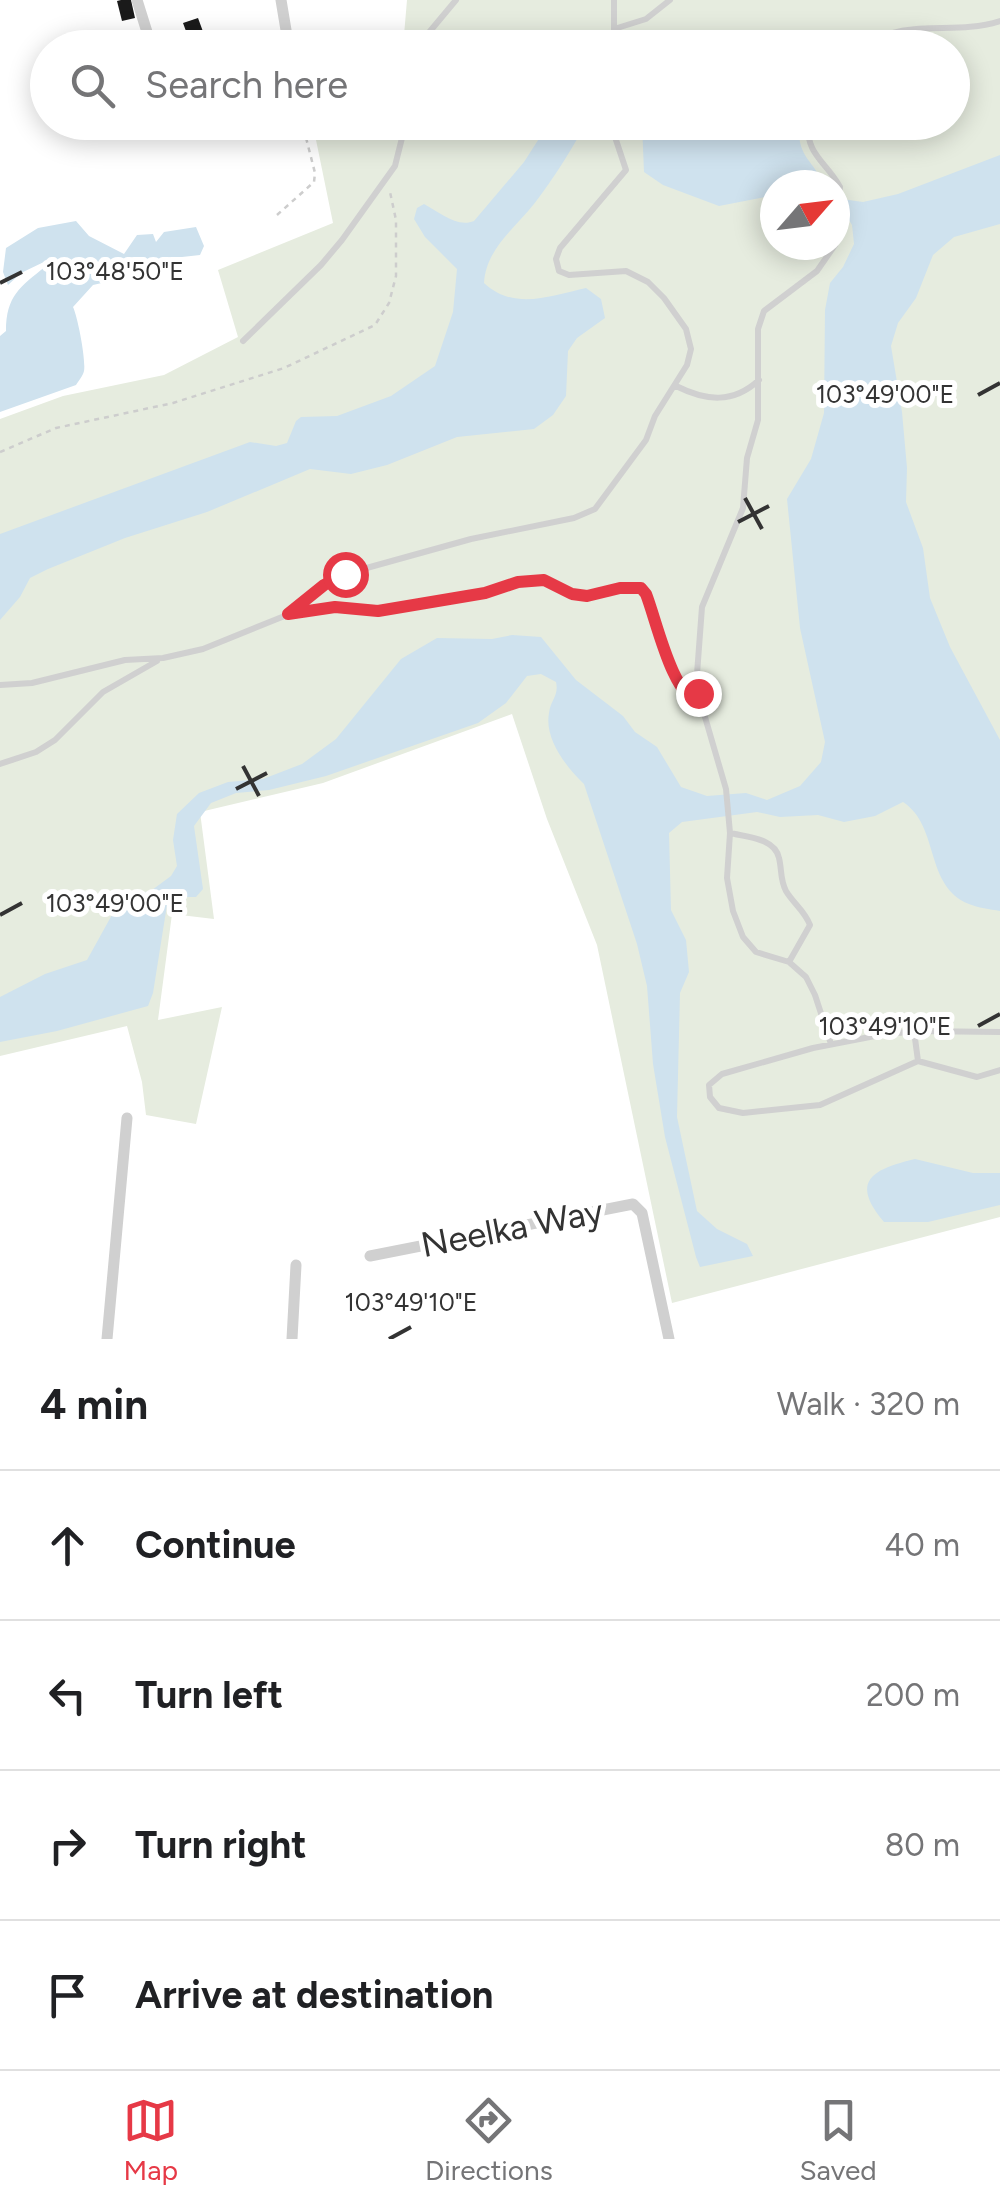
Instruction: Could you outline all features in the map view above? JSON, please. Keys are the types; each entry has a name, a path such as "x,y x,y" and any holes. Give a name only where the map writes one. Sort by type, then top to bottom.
{"street":[{"path":"137,0 146,30"},
{"path":"281,0 285,30"},
{"path":"107,1339 127,1118"},
{"name":"Neelka Way","path":"370,1256 632,1204 642,1214 669,1339"},
{"path":"292,1339 296,1265"}],"lane":[{"path":"431,30 456,0"},
{"path":"614,0 614,29 646,18 670,0"},
{"path":"903,30 1000,22"},
{"path":"242,341 321,265 394,166 401,140"},
{"path":"288,614 324,585 345,574 471,539 574,518 595,509 646,440 691,350 686,330 648,282 626,271 569,275 559,271 556,259 560,248 626,170 616,140"},
{"path":"807,140 828,170"},
{"path":"825,260 817,272 764,311 756,349 760,379 755,441 747,458 743,508 702,607 696,674 726,790 730,822 727,878 733,911 743,937 756,952 789,962 806,977 816,995 830,1044"},
{"path":"676,386 700,398 715,399 740,394 760,379"},
{"path":"740,394 759,403"},
{"path":"0,685 32,684 125,660 163,658 203,649 288,614 335,607 378,611 544,580 572,594 587,596 620,588 641,588 679,684 692,702 701,704"},
{"path":"0,764 36,752 55,740 104,692 163,658"},
{"path":"730,833 756,838 774,847 786,892 808,918 810,925 789,962"},
{"path":"914,1031 918,1061"},
{"path":"1000,1032 914,1031 830,1044 722,1074 709,1085 710,1097 730,1113 820,1105 918,1061 976,1077 1000,1070"}],"path":[{"path":"277,215 314,182 307,140"},
{"path":"0,452 56,428 173,403 284,368 375,326 389,302 396,276 396,220 390,192 394,166"}],"shaded area":[{"path":"407,0 1000,0 1000,1217 672,1303 597,945 547,819 512,714 323,783 200,812 214,919 172,914 158,1020 222,1007 196,1124 146,1115 127,1026 0,1056 0,419 63,396 164,375 238,337 218,270 333,223 316,140 970,140 970,30 404,30"}],"water":[{"path":"538,140 576,140 534,204 495,250 484,283 496,292 520,299 586,288 601,299 605,318 577,338 568,351 566,396 553,415 534,429 457,437 387,465 351,474 310,469 207,512 125,538 48,569 30,578 0,620 0,534 250,442 276,446 287,443 301,417 337,416 391,396 435,366 453,312 457,269 425,237 414,219 417,208 424,204 455,221 474,221"},
{"path":"643,140 800,140 815,170 760,170 760,198 719,206 663,185 644,172"},
{"path":"1000,155 1000,224 954,237 933,255 916,298 898,323 891,346 902,412 906,502 923,548 930,598 950,647 1000,740 1000,911 973,905 945,884 923,826 903,802 875,816 844,822 818,815 780,817 757,812 682,822 669,833 671,910 686,940 689,972 680,993 677,1117 697,1211 717,1229 747,1244 753,1256 700,1267 696,1257 665,1137 653,1064 647,986 637,944 584,784 553,743 548,723 556,682 541,674 527,676 506,703 478,723 326,776 269,790 236,793 211,803 194,826 203,889 196,897 175,897 167,905 148,1006 0,1042 0,997 45,974 87,960 113,913 130,897 152,890 171,876 177,866 173,840 177,814 199,793 228,782 263,779 302,764 336,739 401,659 437,638 541,637 576,680 657,747 681,787 707,796 746,793 767,800 800,786 821,762 825,742 800,628 787,499 811,459 824,413 825,310 830,283 850,260 854,244 850,200 863,202 898,194"},
{"path":"76,221 89,236 124,254 137,235 153,234 156,242 164,232 196,227 204,246 200,255 137,262 128,277 93,285 73,307 84,366 76,385 0,412 0,336 6,331 9,309 16,293 29,280 46,266 54,267 48,260 21,273 8,285 3,272 6,248 38,228"},
{"path":"915,1159 973,1173 1000,1173 1000,1205 928,1222 884,1222 868,1196 867,1187 871,1179 888,1167"}],"building":[{"path":"131,0 135,18 122,21 117,1"},
{"path":"198,18 202,30 186,30 183,23"}],"route":[{"path":"345,574 324,585 288,614 335,607 378,611 544,580 572,594 587,596 620,588 641,588 679,684 692,702 701,704 698,693"}]}
